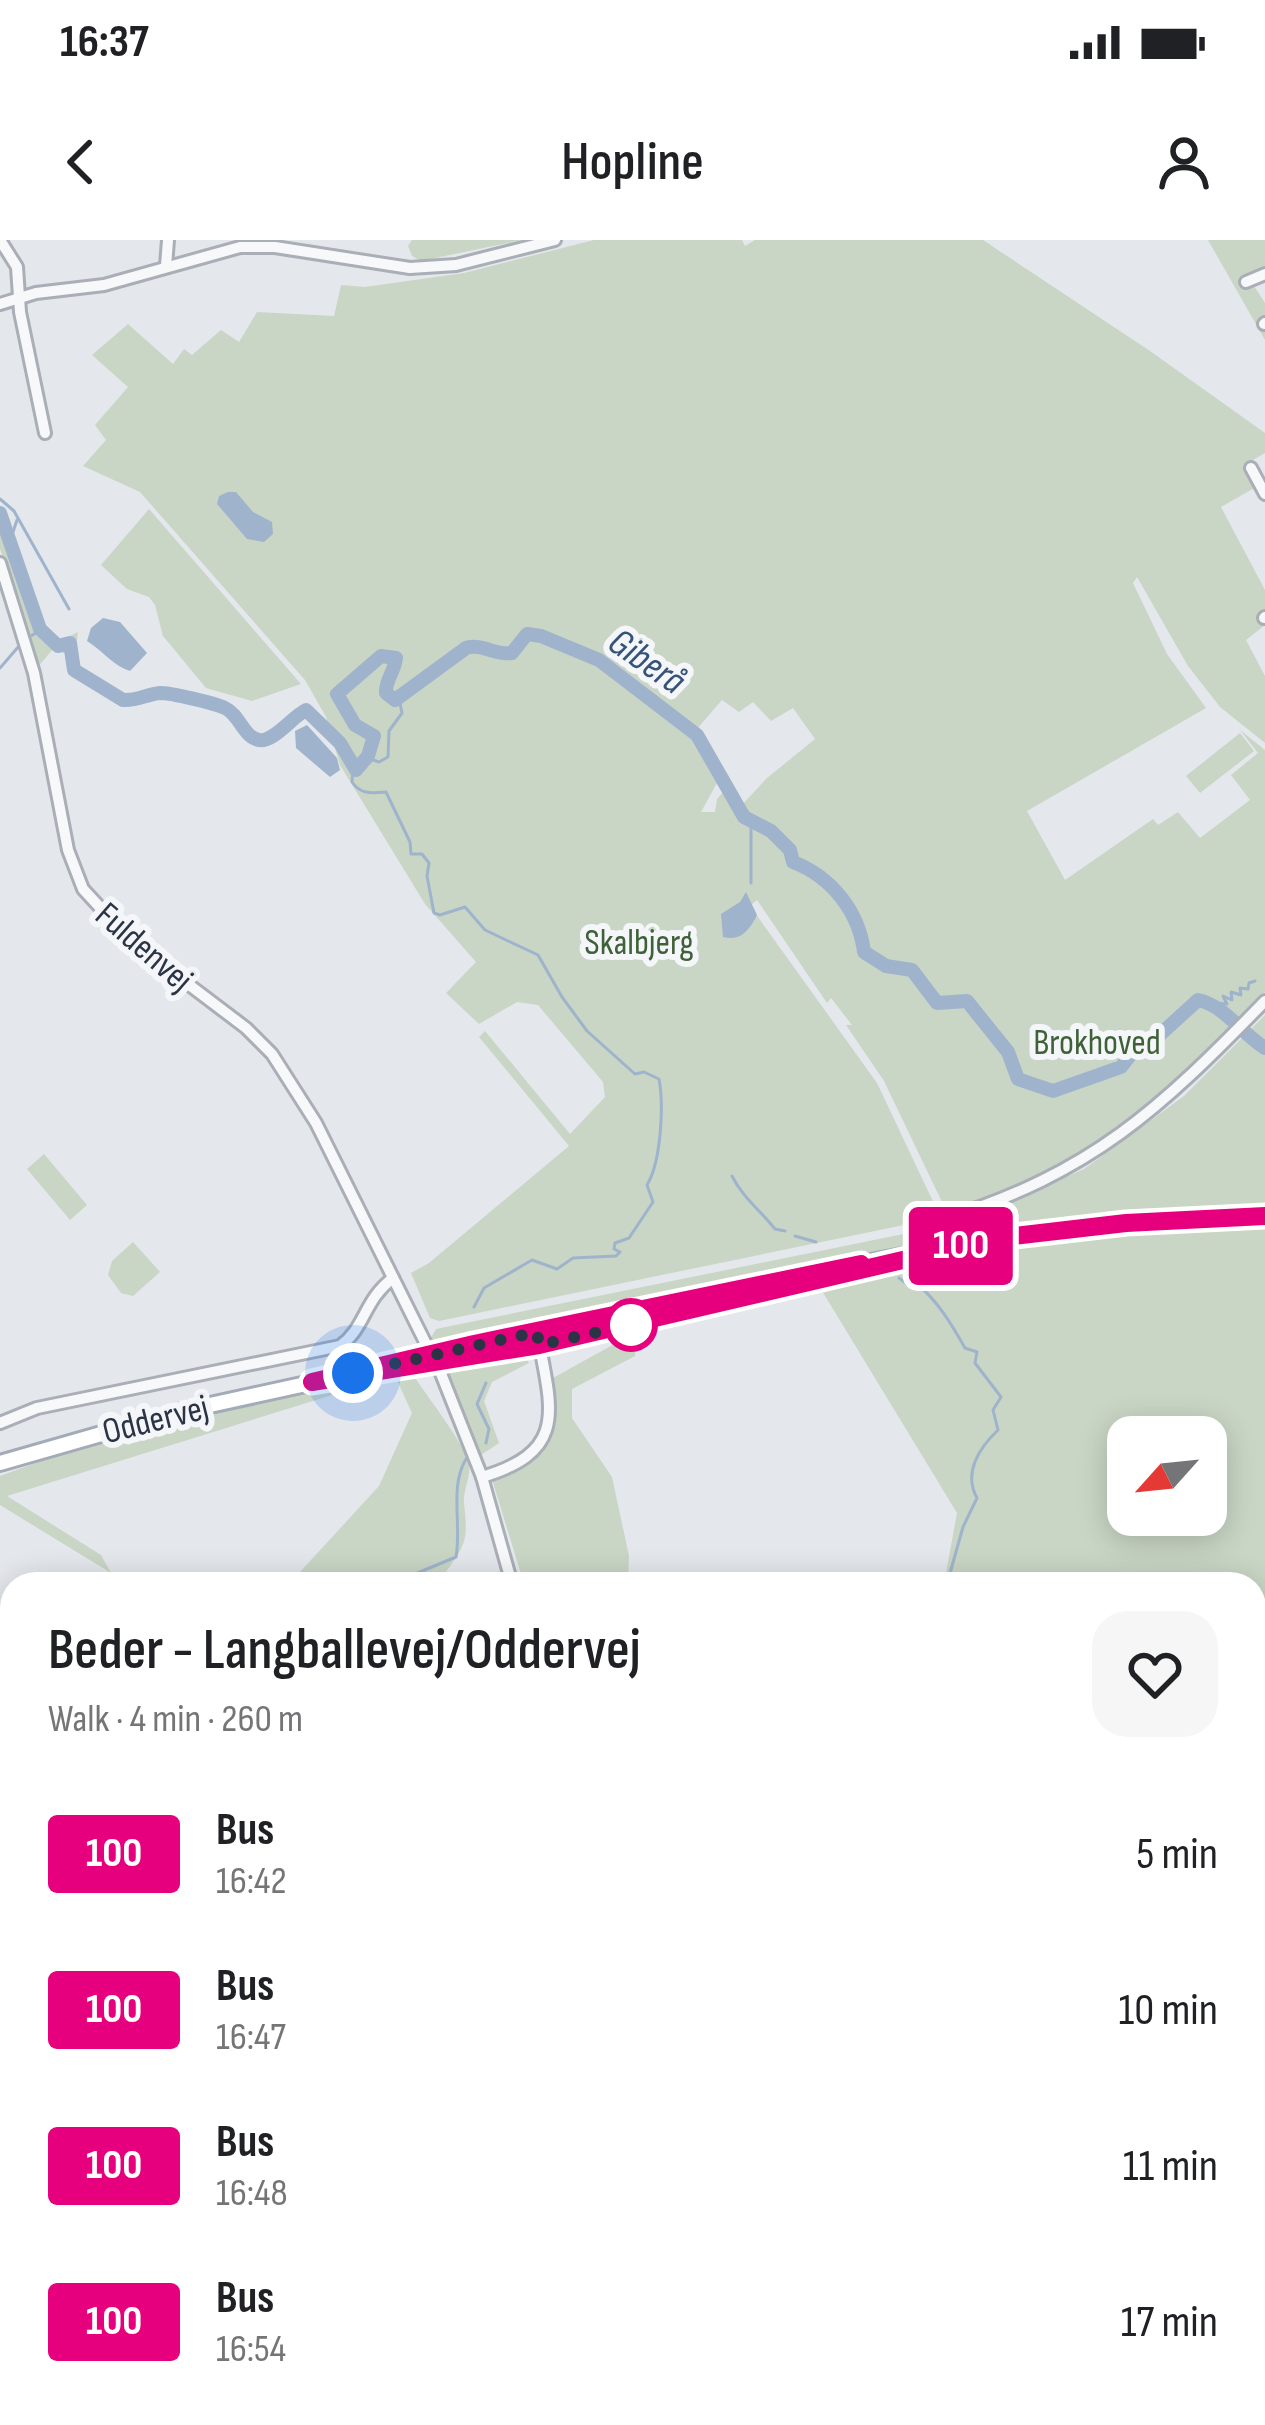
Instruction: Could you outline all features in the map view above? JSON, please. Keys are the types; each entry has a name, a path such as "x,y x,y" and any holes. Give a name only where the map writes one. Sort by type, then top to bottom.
{"main road":[{"name":"Oddervej","path":"0,1463 99,1431 312,1382 538,1338 904,1257 1082,1227 1265,1216"}],"street":[{"path":"0,240 14,259 45,433"},
{"path":"166,266 168,240"},
{"path":"0,304 20,296 104,285 251,245 388,266 438,267 555,240"},
{"path":"1246,282 1265,274"},
{"path":"1251,468 1265,494"},
{"name":"Fuldenvej","path":"0,563 34,673 68,850 83,889 130,940 246,1028 272,1054 316,1123 428,1346"},
{"path":"944,1219 1027,1189 1088,1158 1179,1089 1265,1001"},
{"path":"0,1423 37,1408 340,1346 356,1329 369,1300 393,1278"},
{"path":"482,1477 525,1460 547,1435 550,1400 538,1338"},
{"path":"440,1371 482,1477 509,1572"}],"green space":[{"path":"412,240 522,240 421,261 412,256 408,246"},
{"path":"594,240 742,240 745,246 755,240 983,240 1265,433 1265,453 1244,465 1256,487 1221,507 1265,590 1265,625 1246,640 1265,676 1265,743 1220,707 1188,666 1137,577 1133,583 1167,654 1206,708 1027,811 1065,880 1153,819 1158,825 1178,812 1200,838 1250,800 1231,775 1258,753 1240,730 1265,750 1265,992 1166,1094 1076,1158 969,1206 950,1207 942,1202 884,1081 846,1025 852,1025 831,998 827,1003 757,900 750,906 877,1083 938,1212 933,1219 439,1321 430,1318 411,1273 569,1146 479,1037 485,1031 570,1134 605,1097 603,1082 538,1005 517,1002 479,1024 446,993 476,962 425,904 340,765 326,717 305,680 140,492 83,466 106,440 95,425 128,387 92,355 128,324 173,364 184,349 192,355 221,330 239,342 257,312 334,316 341,285 365,287 464,273","holes":["722,700 739,712 753,702 771,721 793,708 815,739 740,807 728,786 717,799 715,812 701,812 723,772 696,730"]},
{"path":"1208,240 1265,240 1265,271 1252,283 1265,303 1265,340"},
{"path":"0,506 48,636 58,642 78,632 66,654 53,649 37,668 0,549"},
{"path":"149,509 301,684 252,701 206,688 163,636 149,597 127,589 101,565"},
{"path":"1240,733 1254,751 1200,793 1186,776"},
{"path":"1265,1015 1265,1205 1132,1213 968,1234 434,1348 429,1341 436,1329 938,1227 946,1230 1084,1169 1184,1096"},
{"path":"44,1154 87,1205 70,1220 27,1169"},
{"path":"1265,1228 1265,1572 946,1572 957,1513 819,1286 970,1252 1134,1230"},
{"path":"133,1242 160,1272 133,1296 121,1293 108,1275 112,1261"},
{"path":"627,1337 636,1343 635,1356 572,1389 572,1418 612,1477 628,1572 520,1572 492,1479 526,1462 545,1442 554,1415 553,1378"},
{"path":"525,1357 529,1363 492,1382 484,1401 499,1443 481,1455 445,1369"},
{"path":"395,1376 414,1376 454,1434 469,1470 464,1498 466,1533 446,1572 300,1572 379,1486 412,1413"},
{"path":"387,1378 7,1496 101,1555 110,1572 0,1505 0,1476 94,1445"}],"water":[{"path":"236,492 253,512 272,522 273,534 264,542 247,539 217,504 219,496"},
{"path":"103,618 120,622 147,653 130,671 87,641 91,628"},
{"path":"307,725 337,758 340,770 330,777 296,748 295,731"},
{"path":"746,892 757,915 740,936 723,937 721,914"}],"waterway":[{"path":"0,499 14,511 69,609"},
{"name":"Giberå","path":"0,513 40,629 58,646 70,643 74,670 123,700 160,693 220,706 259,740 306,710 340,743 356,770 368,756 374,736 355,725 337,694 381,656 396,658 386,688 395,700 466,648 512,653 527,634 599,660 697,735 744,817 771,831 790,850 793,862 820,877 841,898 856,923 864,952 886,966 912,970 937,1003 967,1001 1008,1052 1018,1079 1053,1091 1121,1067 1136,1048 1154,1040 1198,1000 1216,1008 1265,1048"},
{"path":"10,541 17,520"},
{"path":"29,637 41,630"},
{"path":"0,668 19,646"},
{"path":"367,758 379,762 388,757 389,731 402,713 399,699"},
{"path":"353,768 352,782 359,789 386,792 411,854 422,854 429,863 434,913 465,907 485,930 538,955 587,1031 635,1074 644,1072 659,1079 660,1134 647,1185 653,1202 629,1238 615,1243 614,1249 620,1252 573,1258 557,1269 532,1260 484,1288 474,1307"},
{"path":"751,821 751,883"},
{"path":"1213,1003 1227,1004 1223,996 1232,1000 1231,992 1241,995 1240,988 1248,989 1255,981"},
{"path":"732,1176 775,1229 785,1231"},
{"path":"795,1236 816,1242"},
{"path":"899,1278 916,1283 931,1298 965,1348 977,1352 975,1363 1001,1397 993,1410 998,1430 972,1470 977,1498 950,1572"},
{"path":"486,1383 477,1404 489,1429 486,1443"},
{"path":"420,1572 456,1557 458,1482 466,1459"}],"bus line":[{"name":"100","path":"861,1264 312,1382 539,1345 997,1238 1126,1223 1265,1216"}],"route":[{"path":"353,1373 537,1332 539,1345 631,1325"}],"park label":[{"name":"Skalbjerg","path":"639,941"},
{"name":"Brokhoved","path":"1097,1041"}]}
